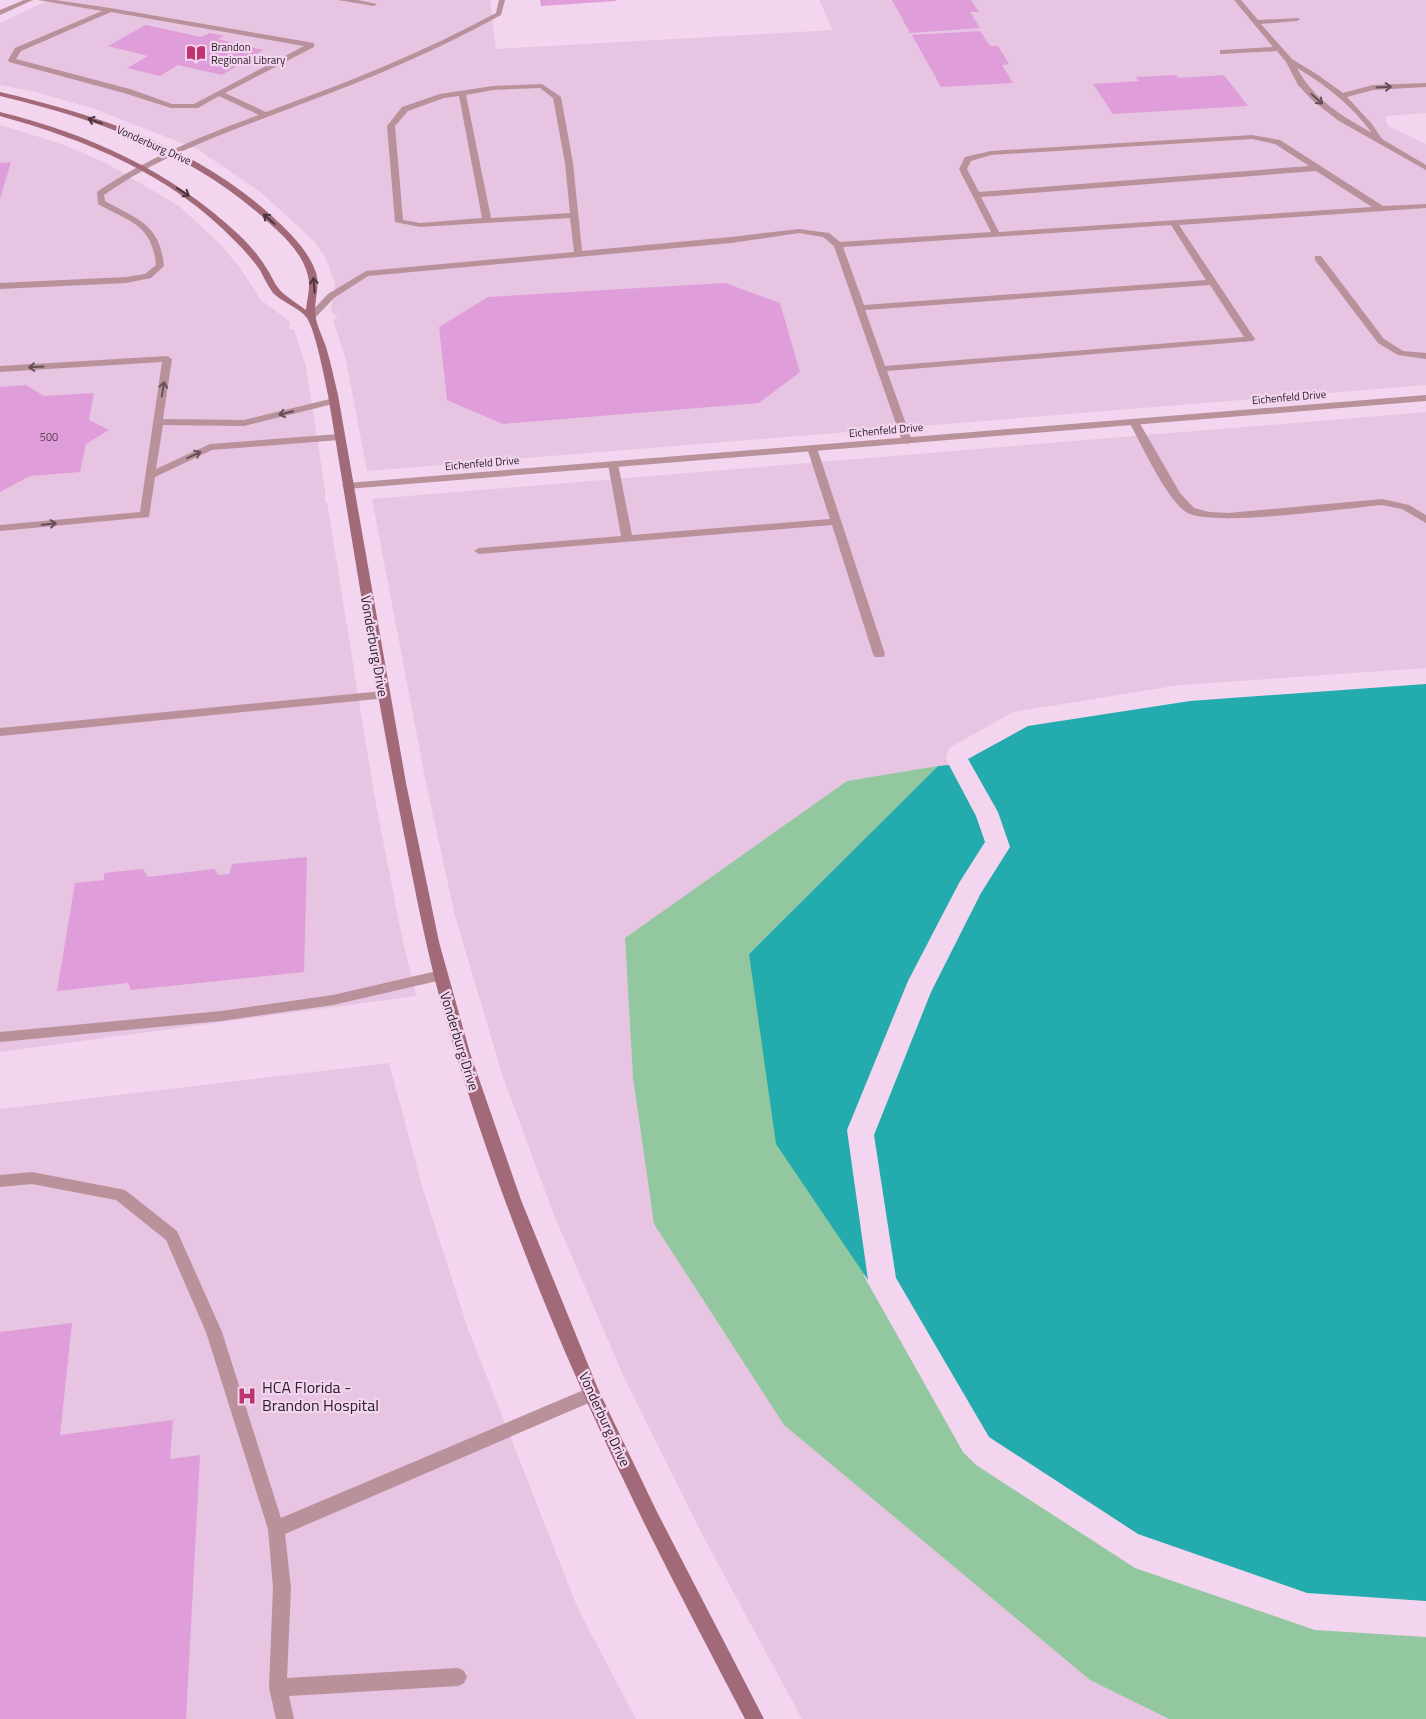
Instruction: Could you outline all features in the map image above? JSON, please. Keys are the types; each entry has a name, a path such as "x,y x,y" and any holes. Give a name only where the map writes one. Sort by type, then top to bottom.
{"street":[{"path":"0,13 30,0"},
{"path":"41,0 110,10 311,45 194,106 171,106 127,91 12,60 18,50 110,10"},
{"path":"341,0 374,4"},
{"path":"0,286 126,280 148,276 160,266 160,248 152,235 139,221 101,202 100,194 141,167 173,152 361,78 463,34 499,14 502,0"},
{"path":"1237,0 1289,60 1301,83 1316,99 1342,119 1426,168"},
{"path":"1255,22 1297,19"},
{"path":"1223,52 1279,49"},
{"path":"1289,60 1323,80 1343,96 1365,117 1381,141"},
{"path":"1343,96 1355,90 1426,84"},
{"path":"574,215 420,225 400,222 392,126 405,109 443,96 493,88 542,86 557,97 569,163 578,254"},
{"path":"462,93 487,220"},
{"name":"Vonderburg Drive","path":"0,94 83,116 173,152 206,170 243,196 292,242 310,269 316,283 311,317 326,363 334,401 347,486 403,802 441,975 473,1087 523,1227 592,1394 670,1556 755,1719"},
{"path":"219,94 265,115"},
{"name":"Vonderburg Drive","path":"0,114 75,136 141,167 202,206 237,238 259,264 277,291 311,317"},
{"path":"996,235 963,169 968,159 991,154 1252,138 1277,142 1381,209"},
{"path":"976,195 1318,168"},
{"path":"838,245 1426,206"},
{"path":"881,369 1250,339 1174,222"},
{"path":"311,317 331,296 366,274 799,231 826,234 838,245 906,441"},
{"path":"1318,258 1381,340 1401,353 1426,356"},
{"path":"860,308 1212,282"},
{"path":"0,369 167,359 145,515 0,528"},
{"name":"Eichenfeld Drive","path":"347,486 1426,398"},
{"path":"157,422 244,423 334,401"},
{"path":"1134,422 1179,499 1190,510 1207,515 1228,516 1382,502 1400,504 1414,510 1426,520"},
{"path":"150,476 210,447 339,437"},
{"path":"812,448 879,654"},
{"path":"613,464 627,538"},
{"path":"479,551 836,522"},
{"path":"0,732 383,695"},
{"path":"0,1037 221,1016 333,1000 441,975"},
{"path":"0,1181 32,1178 120,1194 172,1236 214,1332 276,1528 282,1588 278,1688 285,1719"},
{"path":"276,1528 592,1394"},
{"path":"278,1688 458,1677"}],"shaded area":[{"path":"49,0 490,0 496,49 833,30 819,0 1426,0 1426,113 1385,116 1388,126 1426,144 1426,385 367,471 346,360 333,320 338,317 331,312 335,283 326,259 314,241 258,190 197,149 95,109 35,92 0,85 0,23"},
{"path":"0,125 62,144 106,163 179,206 220,244 241,269 260,299 290,322 289,329 294,329 306,367 325,489 325,502 327,502 373,788 400,928 416,996 0,1052"},
{"path":"1426,412 1426,668 1180,685 1013,712 949,748 946,758 949,765 847,781 625,938 633,1078 654,1224 784,1425 1090,1680 1169,1719 802,1719 703,1536 624,1377 554,1215 503,1077 455,916 425,778 372,499"},
{"path":"1426,684 1426,1601 1307,1593 1138,1534 989,1437 896,1278 874,1135 931,992 981,893 1010,847 998,812 968,759 1028,726 1190,701"},
{"path":"949,765 976,816 985,842 959,883 908,981 847,1130 868,1280 776,1144 749,954 938,766"},
{"path":"938,766 749,954 865,1278 963,1452 976,1465 1135,1568 1315,1630 1426,1637 1426,1719 1169,1719 1090,1680 784,1425 654,1224 633,1078 625,938 847,781"},
{"name":"HCA Florida - Brandon Hospital","path":"389,1063 422,1186 468,1329 578,1609 636,1719 0,1719 0,1109"}],"building":[{"path":"540,0 616,0 616,1 541,6"},
{"path":"892,0 971,0 979,12 970,12 980,28 910,33"},
{"name":"Brandon Regional Library","path":"146,25 201,37 210,33 224,36 218,39 263,50 222,75 178,65 160,76 127,68 148,56 108,46"},
{"path":"980,31 990,46 998,46 1009,64 1002,65 1013,83 941,87 912,35"},
{"path":"1176,75 1178,78 1224,75 1248,106 1113,114 1093,84 1139,81 1136,77"},
{"path":"11,162 0,199 0,163"},
{"path":"725,283 780,303 800,372 759,403 503,424 447,400 439,327 488,297"},
{"path":"26,385 44,396 94,393 89,420 109,430 86,444 80,472 30,476 0,492 0,387"},
{"path":"307,857 304,972 131,990 128,983 57,991 75,883 104,880 104,873 143,869 148,877 214,869 219,875 229,874 232,864"},
{"path":"72,1323 60,1435 173,1420 170,1459 200,1455 186,1719 0,1719 0,1332"}],"place":[{"name":"Brandon Regional Library","path":"196,53"},
{"name":"HCA Florida - Brandon Hospital","path":"247,1396"}]}
